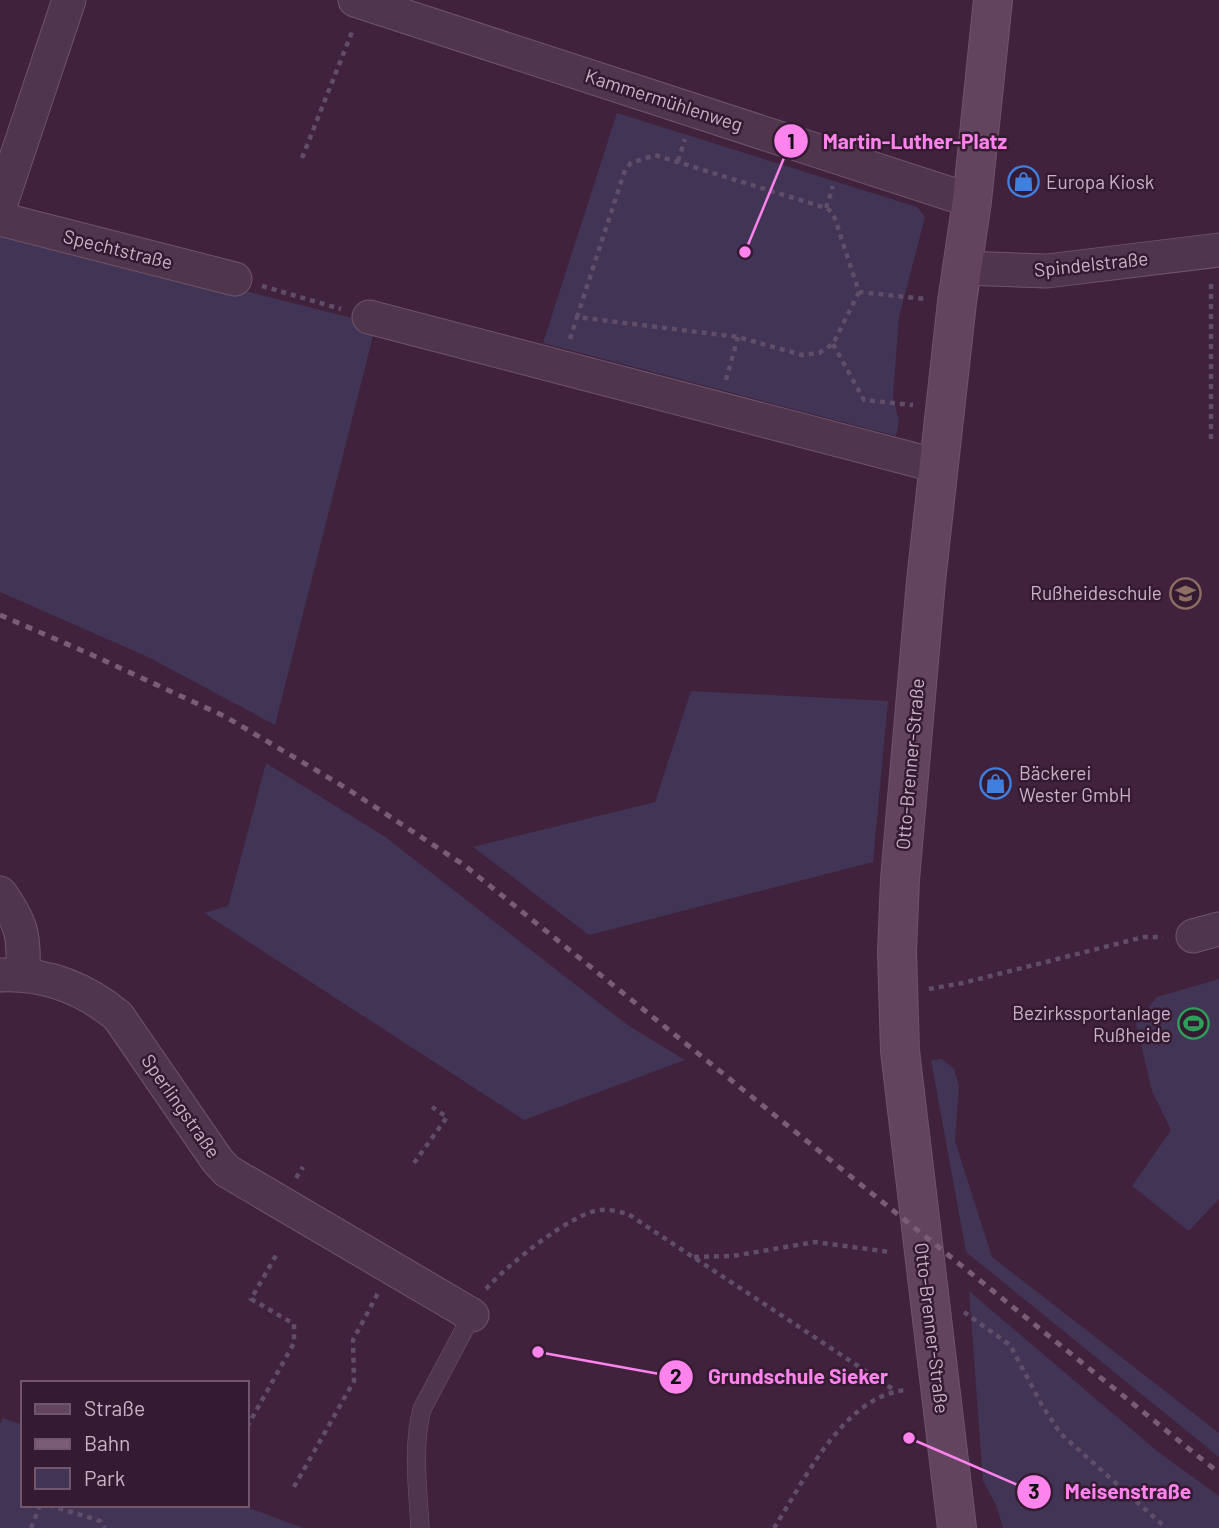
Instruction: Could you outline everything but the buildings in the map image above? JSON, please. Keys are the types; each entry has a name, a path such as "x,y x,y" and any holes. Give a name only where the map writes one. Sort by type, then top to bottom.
{"street":[{"path":"0,206 69,0"},
{"name":"Otto-Brenner-Straße","path":"957,1528 922,1249 900,1051 897,992 900,878 938,466 972,201 993,0"},
{"name":"Kammermühlenweg","path":"359,1 972,201"},
{"name":"Spechtstraße","path":"0,219 235,279"},
{"name":"Spindelstraße","path":"960,285 1047,271 1213,251"},
{"path":"369,317 938,466"},
{"path":"0,893 20,925 24,942 12,975"},
{"name":"Sperlingstraße","path":"12,975 47,979 99,1001 118,1016 217,1160 228,1171 472,1315"}],"lane":[{"path":"420,1528 417,1426 422,1409 472,1315"}],"path":[{"path":"302,158 359,1"},
{"path":"654,155 832,212 859,292 833,344 819,353 802,355 738,337 578,317 625,170 631,163 654,155"},
{"path":"1211,439 1209,419 1213,251"},
{"path":"235,279 369,317"},
{"path":"859,292 960,285"},
{"path":"719,409 738,337"},
{"path":"833,344 864,400 945,408"},
{"path":"897,992 962,983 1144,937 1206,933"},
{"path":"414,1163 447,1117 432,1107"},
{"path":"472,1315 487,1287 571,1219 600,1210 628,1213 896,1391"},
{"path":"693,1257 733,1256 815,1242 884,1253 922,1249"},
{"path":"248,1425 294,1343 294,1324 251,1299 278,1252"},
{"path":"294,1487 354,1381 353,1340 392,1268"},
{"path":"930,1313 961,1309 1010,1345 1043,1407 1061,1434 1166,1528"},
{"path":"774,1528 838,1428 861,1408 896,1391 939,1386"},
{"path":"31,1528 39,1507"},
{"path":"55,1507 100,1521 105,1528"}],"green space":[{"path":"617,113 917,207 925,217 899,317 893,396 899,421 896,436 543,343"},
{"path":"0,229 376,324 275,725 148,657 0,592"},
{"path":"691,691 888,701 873,862 589,935 473,847 655,802"},
{"path":"266,763 384,836 629,1026 685,1060 524,1120 204,913 228,906"},
{"path":"1219,979 1219,1199 1189,1231 1132,1186 1171,1130 1152,1091 1136,1023 1157,997"},
{"path":"942,1059 954,1069 959,1086 955,1141 992,1257 1219,1433 1219,1457 966,1252 931,1060"},
{"path":"969,1291 1157,1451 1219,1496 1219,1528 1003,1528 996,1505 983,1481"},
{"path":"3,1418 21,1424 21,1507 246,1507 303,1528 0,1528 0,1424"}],"railway":[{"path":"0,615 226,717 346,788 464,865 1219,1473"}],"place":[{"name":"Europa Kiosk","path":"1023,182"},
{"name":"Martin-Luther-Platz","path":"745,252"},
{"name":"Rußheideschule","path":"1185,593"},
{"name":"Bäckerei Wester GmbH","path":"996,784"},
{"name":"Bezirkssportanlage Rußheide","path":"1194,1024"},
{"name":"Grundschule Sieker","path":"538,1352"},
{"name":"Meisenstraße","path":"909,1438"}]}
